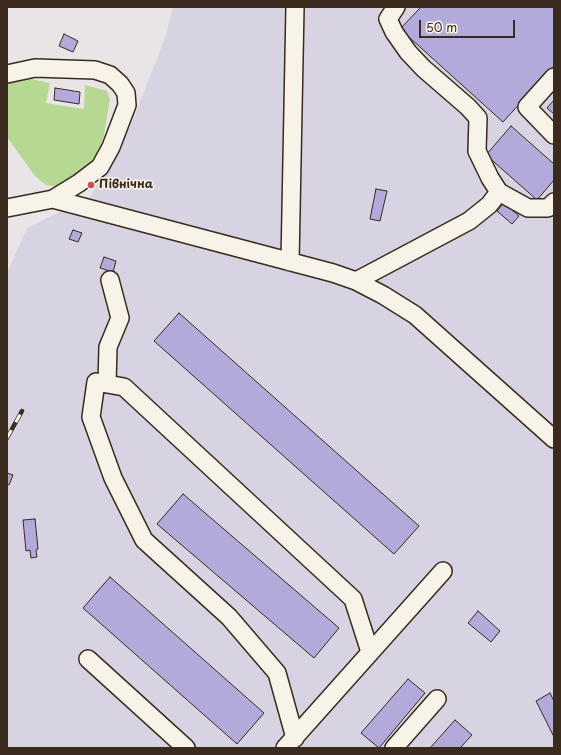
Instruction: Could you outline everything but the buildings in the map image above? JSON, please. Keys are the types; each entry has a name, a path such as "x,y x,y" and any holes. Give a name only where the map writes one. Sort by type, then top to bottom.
{"street":[{"path":"290,262 294,7"},
{"path":"396,7 388,19 394,32 408,52 423,68 468,107 478,118 477,151 490,178 499,192 528,208 548,208 554,202"},
{"path":"7,74 35,68 95,70 110,75 120,84 126,93 127,105 111,147 100,167 79,183 52,199 7,208"},
{"path":"554,77 527,107 554,136"},
{"path":"356,281 469,221 489,205 499,192"},
{"path":"52,199 356,281 383,295 415,316 554,439"},
{"path":"107,384 108,347 120,318 110,280"},
{"path":"290,743 277,673 229,618 144,540 113,478 91,417 96,382 124,387 354,599 370,652"},
{"path":"290,743 443,571"},
{"path":"88,659 186,748"},
{"path":"394,748 437,699"}],"shaded area":[{"path":"173,7 554,7 554,748 7,748 7,273 27,228 90,197 130,127 165,38"}],"green space":[{"path":"21,77 50,83 46,103 84,109 85,85 107,91 110,99 103,140 95,156 86,169 59,187 46,185 35,176 7,137 7,84"}],"railway":[{"path":"7,438 22,411"}],"place":[{"name":"Північна","path":"91,185"}]}
